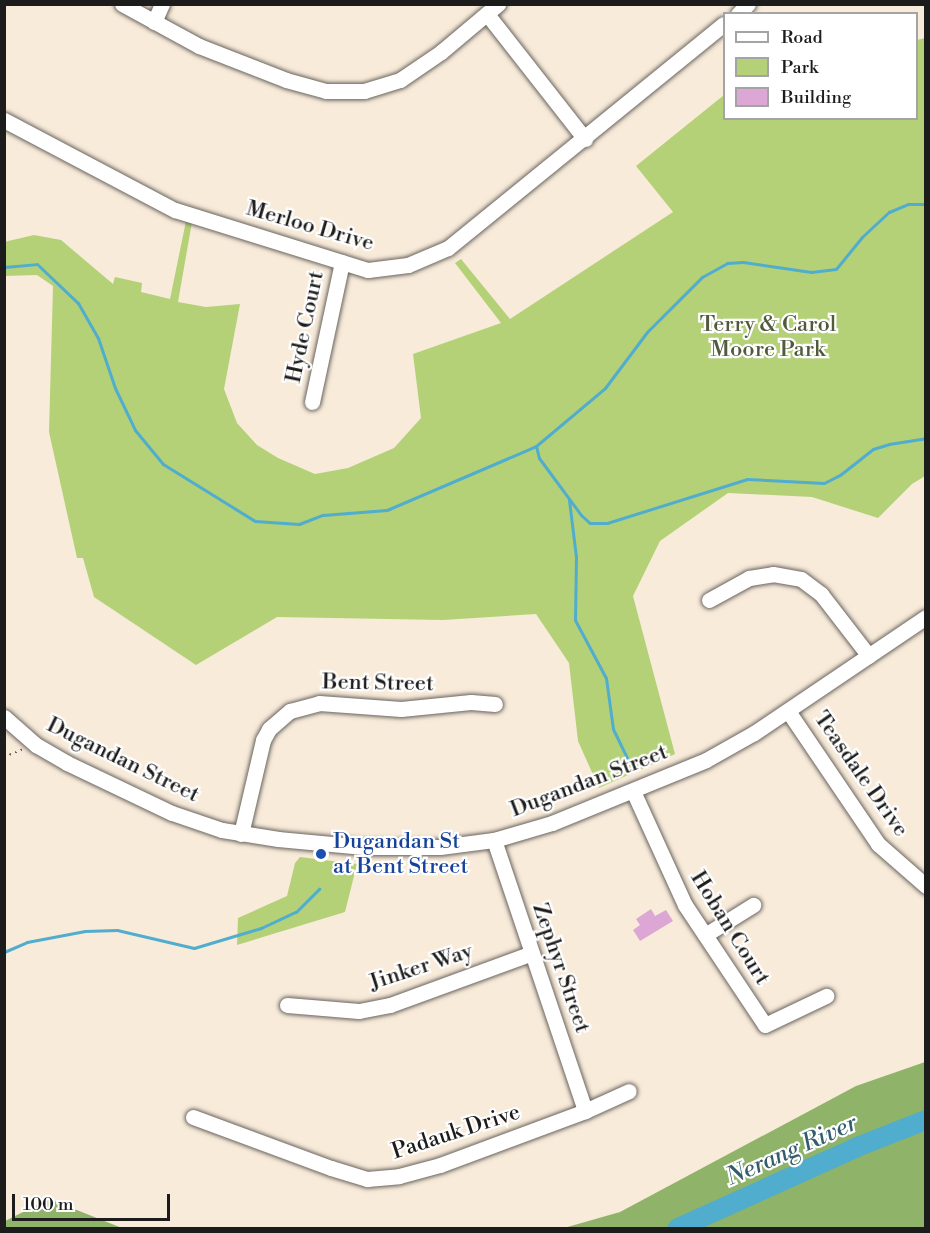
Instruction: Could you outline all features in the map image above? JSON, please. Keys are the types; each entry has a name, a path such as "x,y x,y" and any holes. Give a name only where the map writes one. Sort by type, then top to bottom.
{"street":[{"path":"122,4 199,46 286,80 326,91 364,91 400,80 493,9 585,139"},
{"path":"154,22 162,4"},
{"name":"Merloo Drive","path":"4,120 176,210 368,270 408,266 448,248 723,25"},
{"name":"Hyde Court","path":"312,402 342,262"},
{"path":"709,600 749,578 773,574 801,579 821,594 869,656"},
{"name":"Dugandan Street","path":"4,717 36,745 67,763 172,813 241,834 390,848 440,847 494,840 552,824 733,746 926,618"},
{"name":"Bent Street","path":"241,834 262,740 269,729 290,711 319,703 401,709 471,702 495,704"},
{"name":"Teasdale Drive","path":"788,711 878,844 926,886"},
{"name":"Hoban Court","path":"633,791 685,905 765,1025 826,996"},
{"name":"Zephyr Street","path":"494,840 585,1111"},
{"path":"705,934 753,905"},
{"name":"Jinker Way","path":"287,1005 359,1011 390,1005 532,953"},
{"name":"Padauk Drive","path":"193,1116 331,1168 367,1179 399,1176 440,1165 585,1111 629,1091"}],"path":[{"path":"4,757 36,745"}],"green space":[{"name":"Terry & Carol Moore Park","path":"925,38 925,476 912,484 878,518 812,497 728,493 660,541 633,596 675,754 599,788 578,741 569,663 536,614 443,620 277,617 196,665 94,597 83,558 77,558 49,432 53,286 37,275 5,276 4,242 34,235 61,240 113,284 115,277 142,283 141,292 170,299 186,221 192,222 178,302 206,307 240,304 224,389 237,423 257,445 278,458 315,474 348,468 394,448 421,418 413,354 501,323 455,263 461,259 510,319 673,212 636,166 723,96 723,120 918,120 918,40"},
{"path":"300,857 357,864 345,912 237,945 238,918 287,896 295,863"},
{"path":"925,1062 925,1228 564,1228 620,1212 856,1086"},
{"path":"49,1199 122,1228 5,1228 5,1221"}],"building":[{"path":"651,909 655,916 666,910 673,921 640,941 633,930 640,925 636,919"}],"waterway":[{"path":"4,267 37,264 78,303 98,338 115,388 135,430 163,464 255,521 299,524 323,515 387,510 536,446 605,388 647,332 702,277 727,263 743,262 811,272 836,269 862,237 889,212 908,204 926,204"},
{"path":"536,446 539,458 581,515 590,523 607,523 747,479 824,483 840,475 873,449 926,438"},
{"path":"569,500 576,557 575,620 606,678 613,729 628,760"},
{"path":"4,952 27,942 85,931 117,930 194,948 261,928 296,912 319,889"},
{"name":"Nerang River","path":"678,1228 857,1147 926,1120"}],"place":[{"name":"Dugandan St at Bent Street","path":"321,854"}]}
